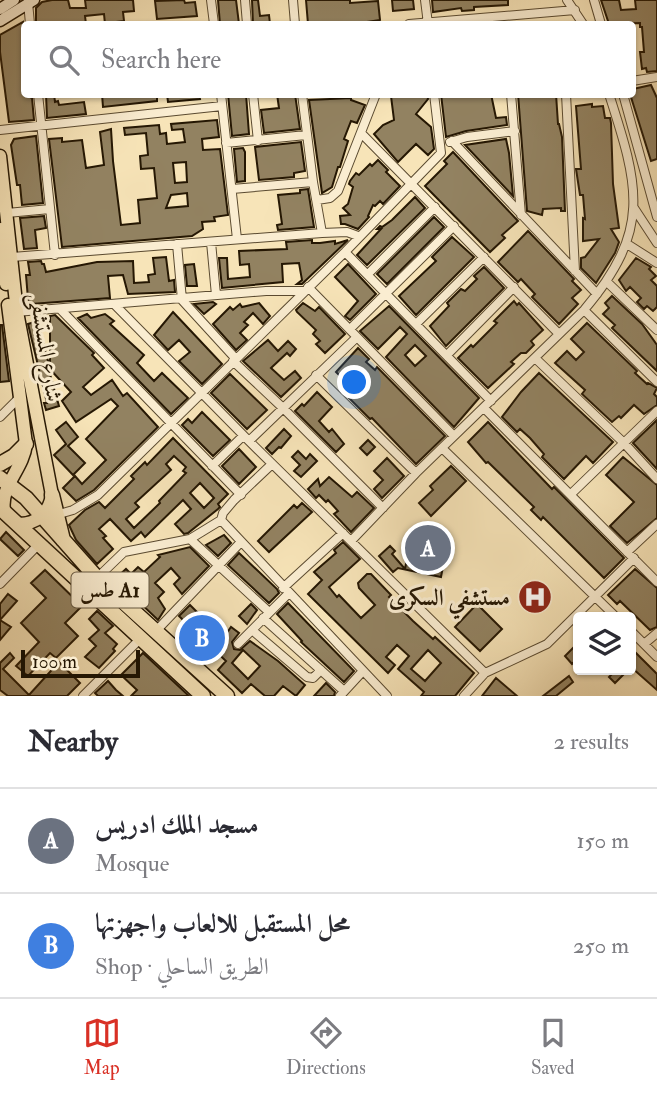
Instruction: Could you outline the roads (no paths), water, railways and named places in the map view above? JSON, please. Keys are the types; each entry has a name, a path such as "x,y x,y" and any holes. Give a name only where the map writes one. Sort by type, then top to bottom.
{"highway":[{"path":"0,464 15,456 26,444"},
{"name":"طس A1","path":"4,480 26,498 97,578 227,696"},
{"path":"52,495 65,545"},
{"name":"طس A1","path":"2,509 202,696"}],"main road":[{"name":"شارع المستشفى","path":"0,156 12,257 13,312 26,444 21,464 4,480 2,509"},
{"name":"شارع المستشفى","path":"0,225 3,285 13,312 52,495"},
{"path":"19,524 31,523 41,517 50,505 52,495"}],"street":[{"path":"0,9 14,0"},
{"path":"211,0 214,21"},
{"path":"245,0 247,21"},
{"path":"293,0 295,21"},
{"path":"425,0 427,21"},
{"path":"567,0 581,21"},
{"path":"594,0 600,21"},
{"path":"0,21 31,1"},
{"path":"30,21 31,1"},
{"path":"479,21 575,10"},
{"path":"636,80 657,77"},
{"path":"38,98 55,255"},
{"path":"221,98 237,239"},
{"path":"253,98 258,141"},
{"path":"302,98 322,233"},
{"path":"317,200 330,198 338,191 374,98"},
{"path":"56,515 73,510 98,495 345,252 441,153 434,98"},
{"path":"511,98 521,215"},
{"path":"566,98 575,271"},
{"path":"351,541 416,473 584,310 607,282 626,244 634,208 634,183 610,98"},
{"path":"624,98 654,196 657,216"},
{"path":"0,130 222,106"},
{"path":"440,144 467,137 515,131"},
{"path":"360,133 559,334"},
{"path":"226,144 306,135"},
{"path":"452,141 597,294"},
{"path":"624,144 636,141"},
{"path":"232,189 313,182"},
{"path":"368,274 435,207"},
{"path":"634,208 657,243"},
{"path":"7,213 50,209"},
{"path":"350,330 454,226"},
{"path":"12,257 322,233 347,232 358,236"},
{"path":"211,242 216,295"},
{"path":"177,244 183,300 234,360 383,508"},
{"path":"626,244 657,263"},
{"path":"345,252 491,401"},
{"path":"416,324 484,257"},
{"path":"607,282 657,330"},
{"path":"447,355 514,287"},
{"path":"13,312 306,289 454,436"},
{"path":"114,304 485,673"},
{"path":"61,310 241,495"},
{"path":"584,310 657,382"},
{"path":"212,466 283,408 357,337"},
{"path":"535,358 624,443 657,479"},
{"path":"316,375 416,473"},
{"path":"0,417 20,397"},
{"path":"484,408 657,582"},
{"path":"571,494 657,411"},
{"path":"442,448 610,612"},
{"path":"97,578 124,552 190,539 220,520 225,510 272,464"},
{"path":"220,520 387,696"},
{"path":"464,696 485,673 547,644 594,597 657,524"},
{"path":"238,644 343,533"},
{"path":"190,539 342,694 362,671"},
{"path":"0,584 40,543"},
{"path":"156,631 240,543"},
{"path":"252,630 307,677 313,678 321,670"},
{"path":"645,644 657,633"},
{"path":"636,636 657,657"},
{"path":"83,696 141,638"}],"place":[{"name":"مسجد الملك ادريس","path":"428,548"},
{"name":"مستشفي السكرى","path":"535,597"},
{"name":"محل المستقبل للالعاب واجهزتها","path":"202,638"}]}
